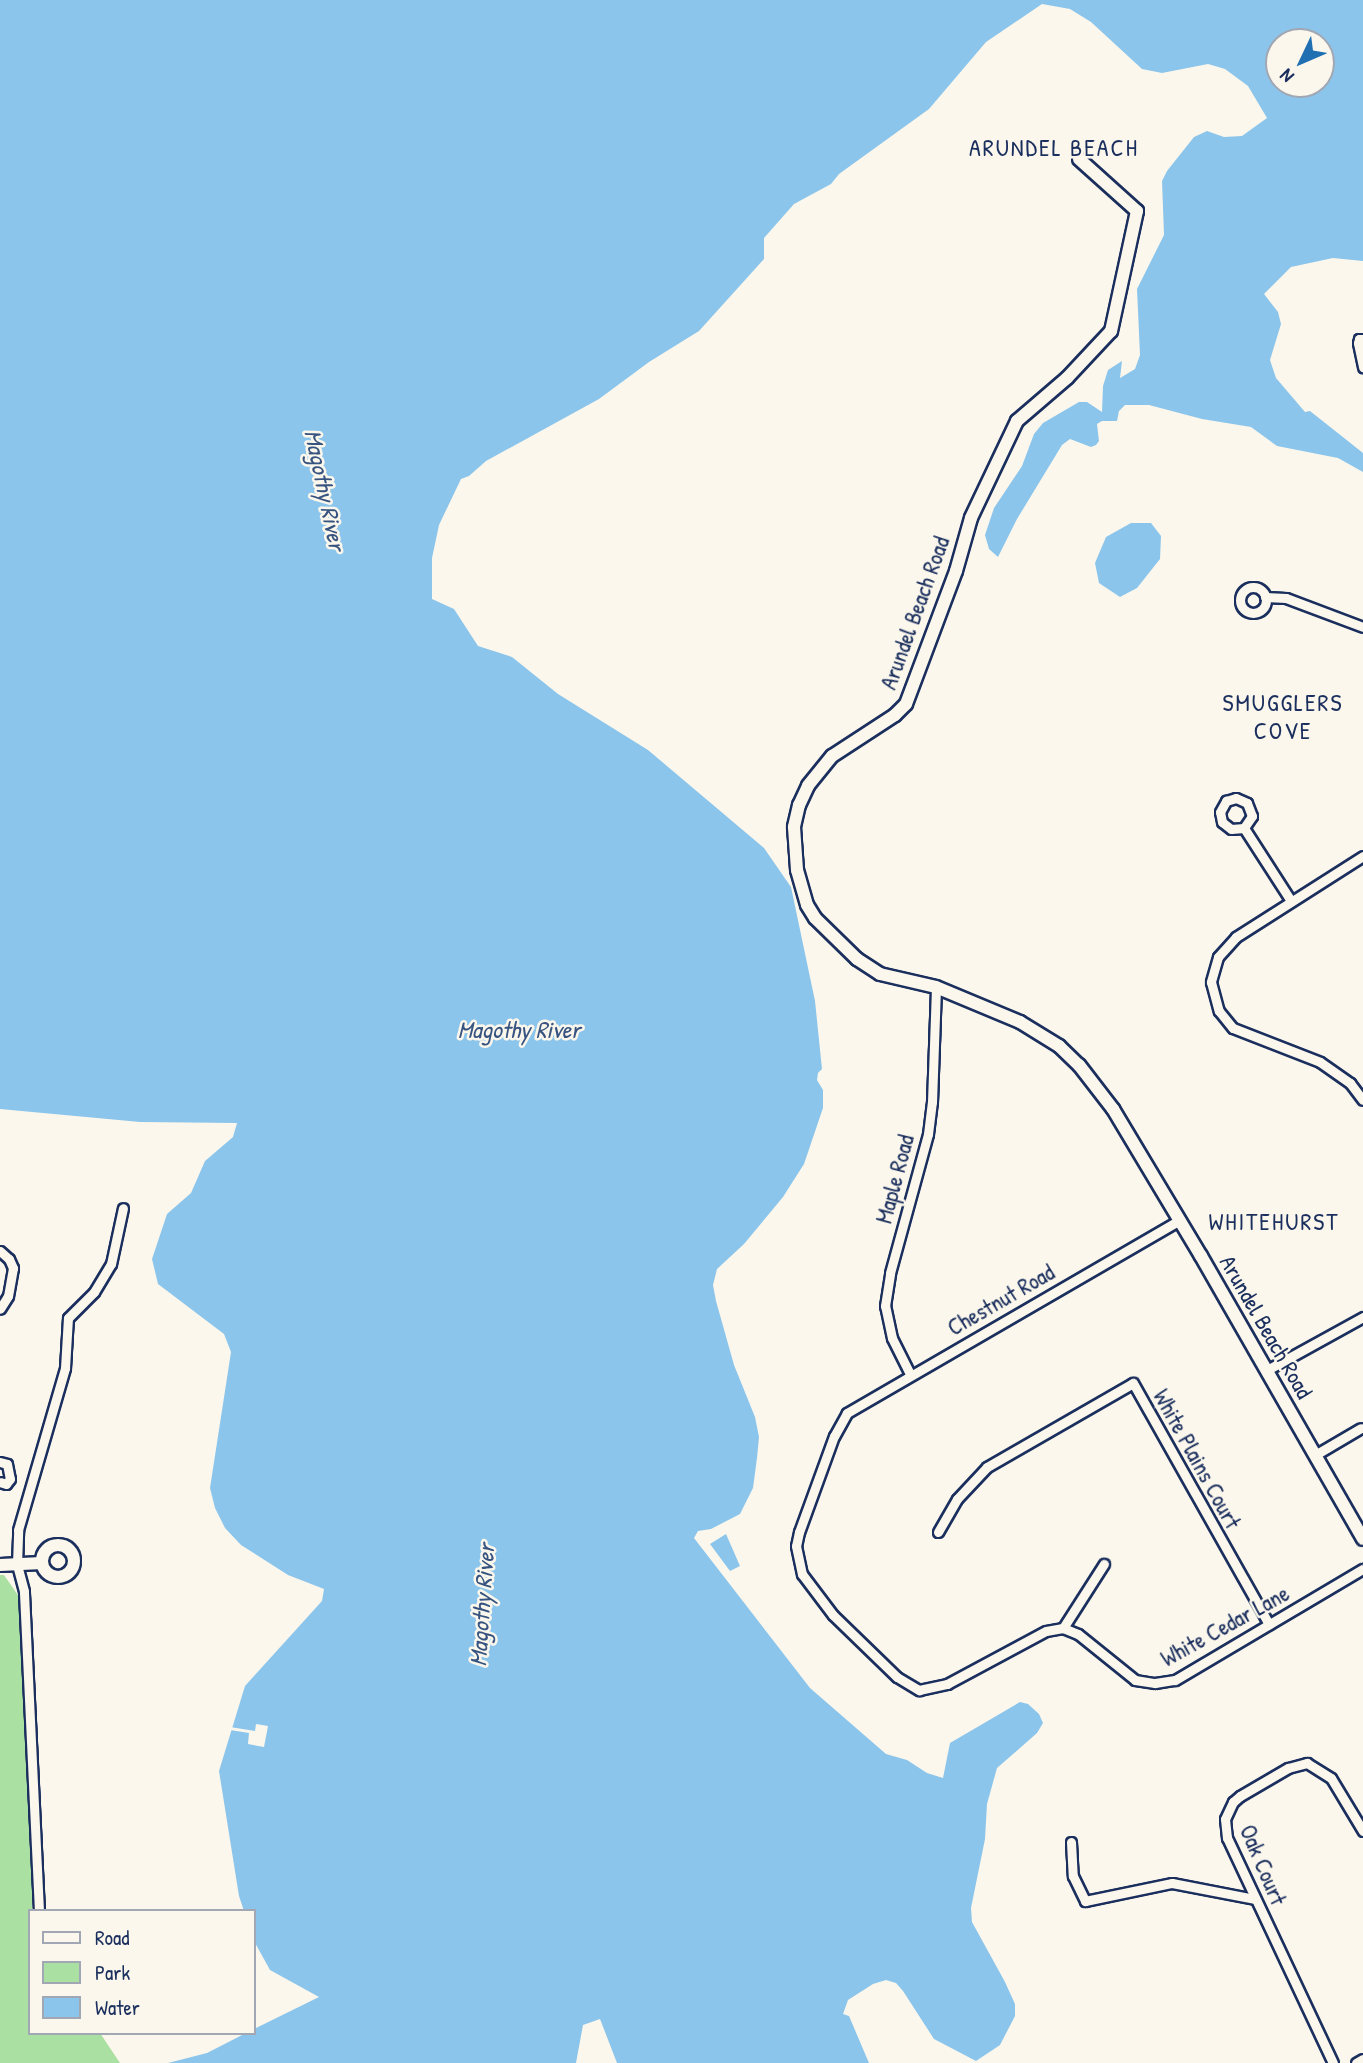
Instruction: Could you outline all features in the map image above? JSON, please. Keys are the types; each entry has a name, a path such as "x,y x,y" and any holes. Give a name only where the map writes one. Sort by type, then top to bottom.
{"street":[{"name":"Arundel Beach Road","path":"1079,159 1137,211 1111,331 1067,378 1017,421 971,518 956,571 906,704 832,756 818,770 799,805 794,827 801,888 807,905 824,930 857,959 880,974 936,987 1020,1022 1059,1046 1079,1065 1112,1109 1267,1370 1363,1539"},
{"path":"1361,339 1363,367"},
{"path":"1265,597 1286,598 1363,627"},
{"path":"1244,828 1291,901"},
{"path":"1363,856 1225,947 1213,969 1213,995 1219,1011 1234,1028 1320,1062 1350,1083 1363,1100"},
{"name":"Maple Road","path":"910,1374 892,1338 885,1306 890,1273 928,1134 932,1102 936,987"},
{"path":"39,1909 24,1591 17,1565 22,1510 65,1368 68,1318 94,1292 111,1264 122,1208"},
{"name":"Chestnut Road","path":"1063,1628 1046,1631 947,1684 919,1690 899,1679 833,1615 802,1574 796,1546 845,1414 1178,1221"},
{"path":"0,1251 9,1259 13,1268 8,1296 0,1310"},
{"path":"1267,1370 1363,1317"},
{"name":"White Plains Court","path":"938,1532 957,1499 987,1467 1133,1383 1269,1624"},
{"path":"1315,1455 1361,1428"},
{"path":"0,1462 8,1464 10,1471 9,1481 6,1484 0,1482"},
{"path":"0,1565 42,1563"},
{"path":"1063,1628 1104,1564"},
{"name":"White Cedar Lane","path":"1063,1628 1078,1634 1126,1676 1155,1683 1175,1679 1363,1569"},
{"name":"Oak Court","path":"1333,2063 1255,1899 1225,1827 1228,1810 1240,1796 1289,1768 1307,1763 1331,1778 1363,1831"},
{"path":"1071,1842 1073,1876 1085,1901 1172,1883 1255,1899"},
{"path":"1356,2063 1363,2059"}],"green space":[{"path":"0,1575 4,1575 20,1598 33,1866 32,1909 28,1909 28,2035 101,2035 120,2063 0,2063"}],"water":[{"name":"Magothy River","path":"0,0 1363,0 1363,261 1333,258 1291,267 1264,294 1278,312 1281,324 1270,360 1276,378 1305,412 1310,411 1363,453 1363,472 1338,458 1277,446 1251,427 1202,419 1149,405 1125,405 1119,411 1117,421 1102,421 1097,424 1099,441 1096,445 1091,447 1070,439 1062,445 1017,519 998,557 989,549 985,535 994,508 1022,466 1034,434 1043,423 1079,402 1087,402 1102,412 1103,386 1108,370 1122,361 1120,378 1135,369 1140,355 1137,289 1164,235 1162,181 1167,171 1194,137 1207,131 1224,137 1242,136 1267,118 1248,86 1225,69 1208,64 1162,73 1142,69 1091,22 1070,9 1042,4 986,42 929,109 839,174 831,184 794,204 764,238 764,259 699,331 649,362 599,399 486,461 469,476 461,479 439,525 432,558 432,599 454,609 478,646 512,657 558,694 648,750 764,848 791,887 815,1001 822,1069 817,1080 823,1090 823,1108 804,1164 783,1197 744,1244 717,1269 713,1285 716,1301 734,1365 755,1417 759,1437 753,1488 740,1514 711,1529 698,1531 694,1538 810,1688 886,1754 907,1760 927,1773 943,1778 950,1743 1020,1702 1028,1704 1039,1714 1043,1723 1037,1733 997,1768 987,1804 985,1839 971,1908 972,1922 1015,2004 1015,2016 1000,2045 976,2061 934,2039 903,1991 896,1983 886,1980 873,1984 848,2000 843,2014 849,2016 869,2063 617,2063 600,2019 583,2025 576,2063 168,2063 207,2053 242,2035 256,2035 256,2028 319,1997 270,1970 256,1945 256,1909 243,1909 239,1896 219,1771 245,1686 322,1601 324,1589 288,1575 241,1545 225,1528 215,1508 210,1488 231,1352 224,1334 158,1284 152,1259 167,1214 191,1193 205,1161 233,1137 237,1123 140,1122 0,1109"},
{"path":"1131,523 1151,523 1161,536 1160,559 1137,588 1120,597 1099,583 1095,563 1106,537"},
{"path":"726,1534 740,1566 730,1571 710,1544"}],"pier":[{"path":"256,1724 268,1726 264,1747 248,1744 249,1733 230,1730 230,1727 255,1731"}],"district":[{"name":"ARUNDEL BEACH","path":"1054,148"},
{"name":"SMUGGLERS COVE","path":"1283,717"},
{"name":"WHITEHURST","path":"1274,1222"}]}
